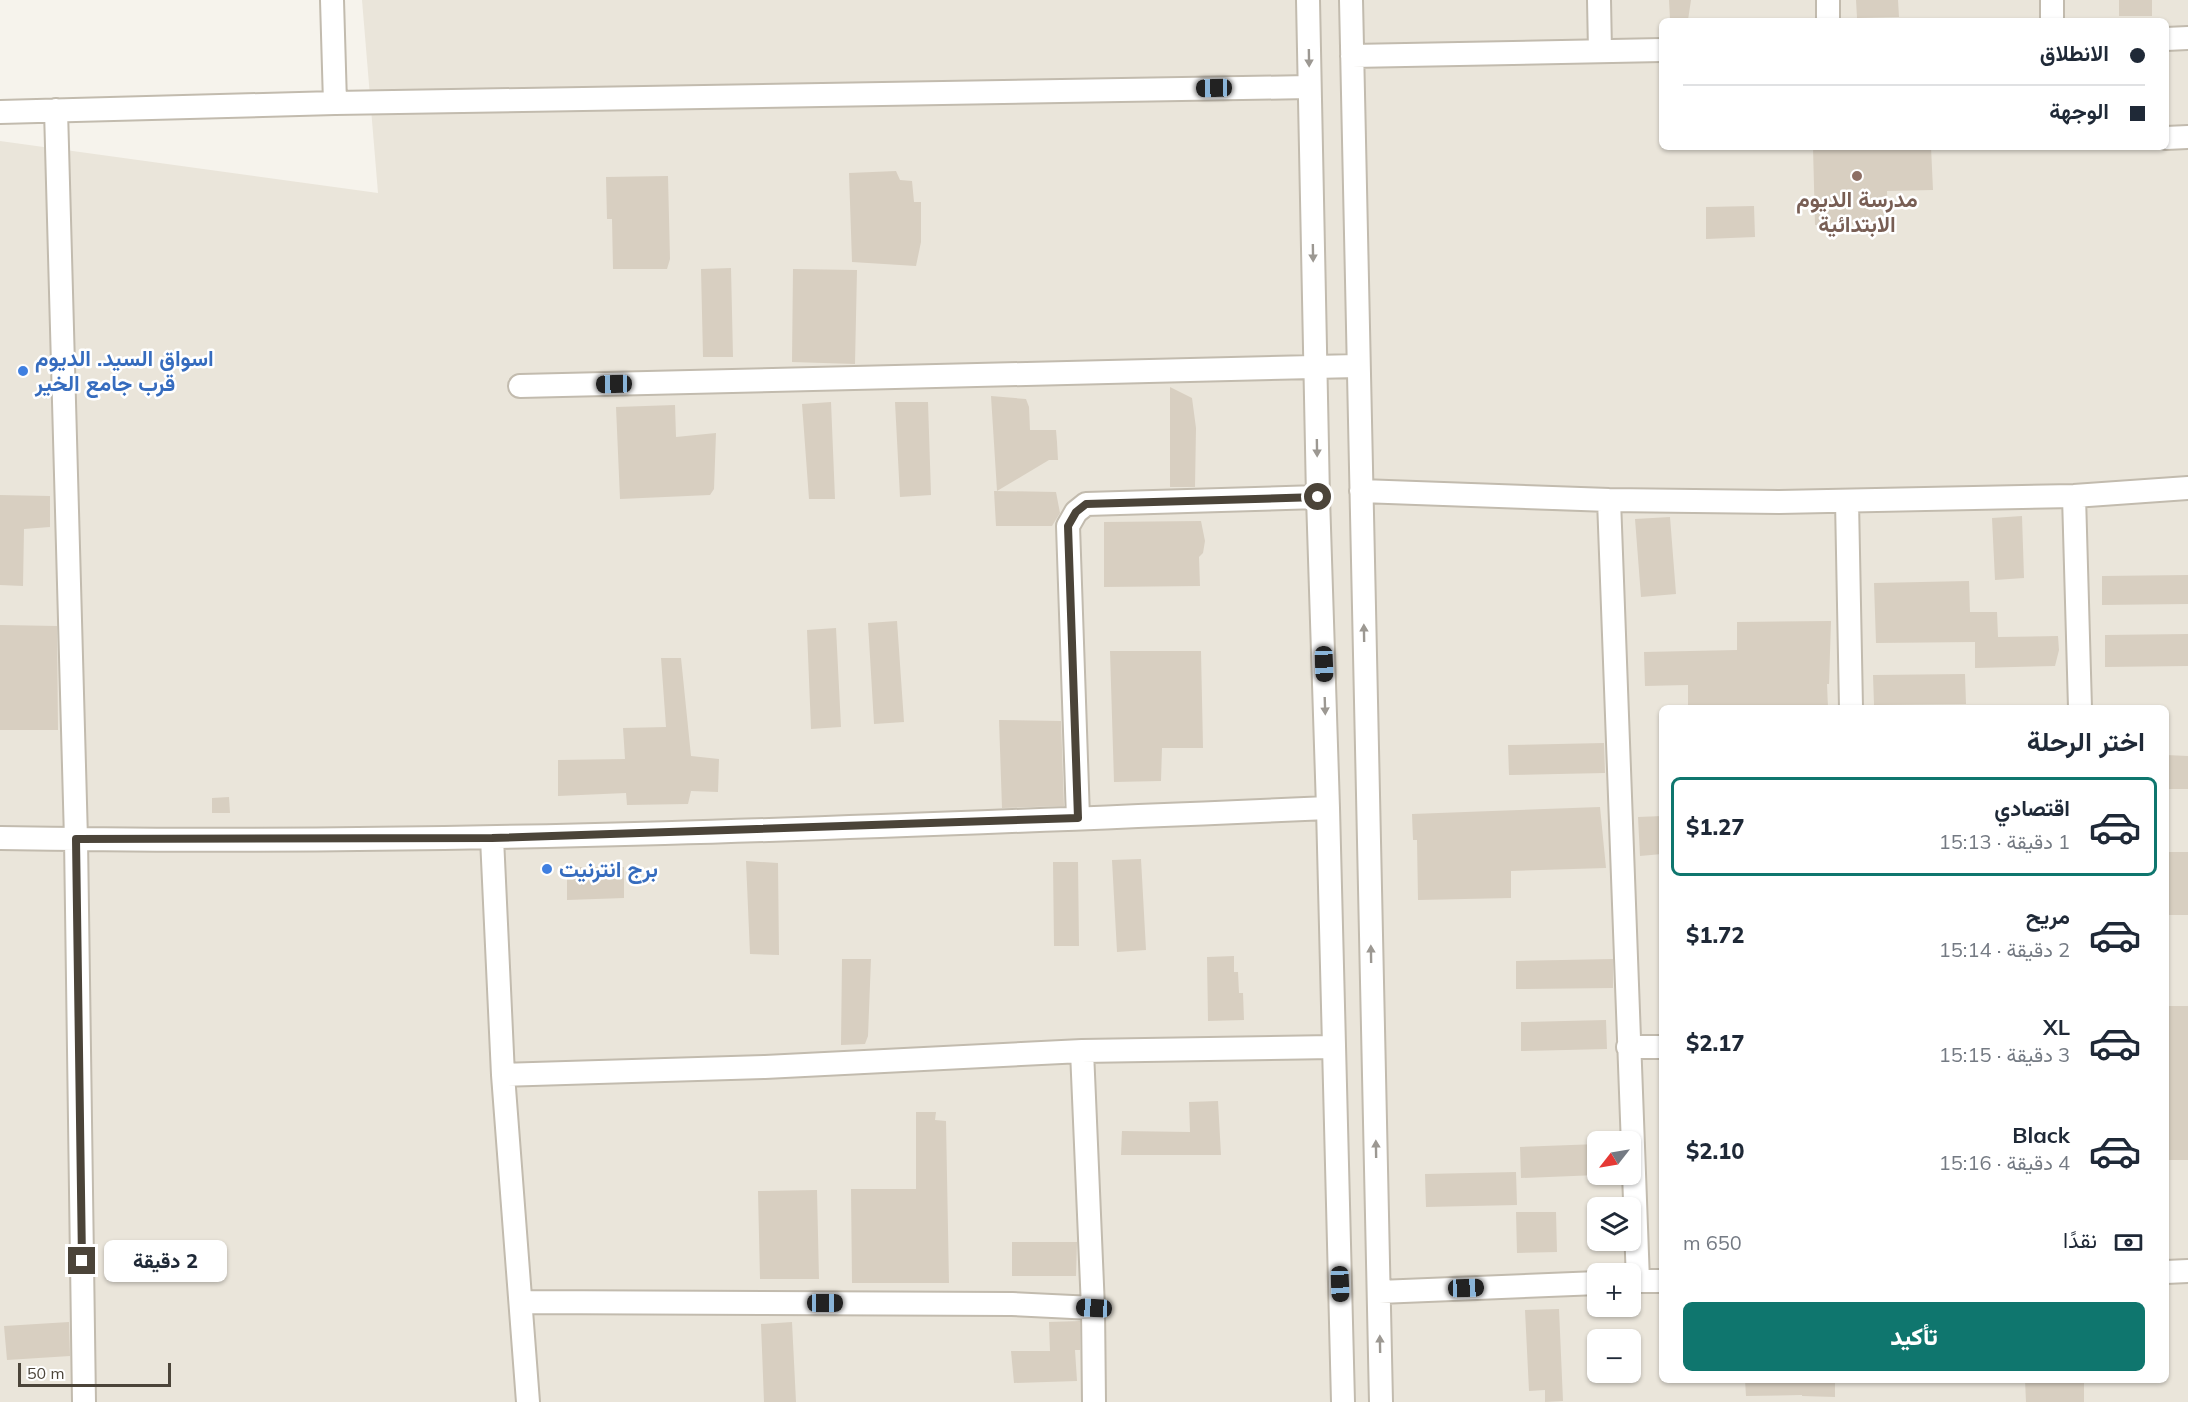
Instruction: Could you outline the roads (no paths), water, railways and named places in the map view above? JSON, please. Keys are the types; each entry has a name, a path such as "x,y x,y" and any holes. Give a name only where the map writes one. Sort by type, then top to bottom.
{"street":[{"path":"332,0 334,103"},
{"path":"1308,0 1318,497 1343,1402"},
{"path":"1351,0 1357,366 1381,1402"},
{"path":"1599,0 1600,51"},
{"path":"1828,0 1828,18"},
{"path":"2052,0 2052,18"},
{"path":"2169,39 2188,38"},
{"path":"1352,56 1659,50"},
{"path":"0,112 334,103 1309,87"},
{"path":"56,110 76,839 84,1402"},
{"path":"2169,138 2188,137"},
{"path":"520,386 1357,366"},
{"path":"1361,491 1609,500 1779,502 2074,496 2188,489"},
{"path":"2074,496 2080,705"},
{"path":"1078,818 1068,526 1076,512 1086,504 1318,497"},
{"path":"1609,500 1634,1263"},
{"path":"1847,501 1851,705"},
{"path":"0,838 492,838 1328,808"},
{"path":"492,838 503,1075 528,1402"},
{"path":"503,1075 765,1068 1082,1051 1333,1047"},
{"path":"1628,1047 1659,1047"},
{"path":"1082,1051 1094,1308 1094,1402"},
{"path":"2169,1272 2188,1271"},
{"path":"1641,1281 1659,1281"},
{"path":"1379,1292 1587,1283"},
{"path":"520,1302 1012,1304 1094,1308"}],"place":[{"name":"مدرسة الديوم الابتدائية","path":"1857,176"},
{"name":"اسواق السيد. الديوم قرب جامع الخير","path":"23,371"},
{"name":"برج انترنيت","path":"547,869"}]}
